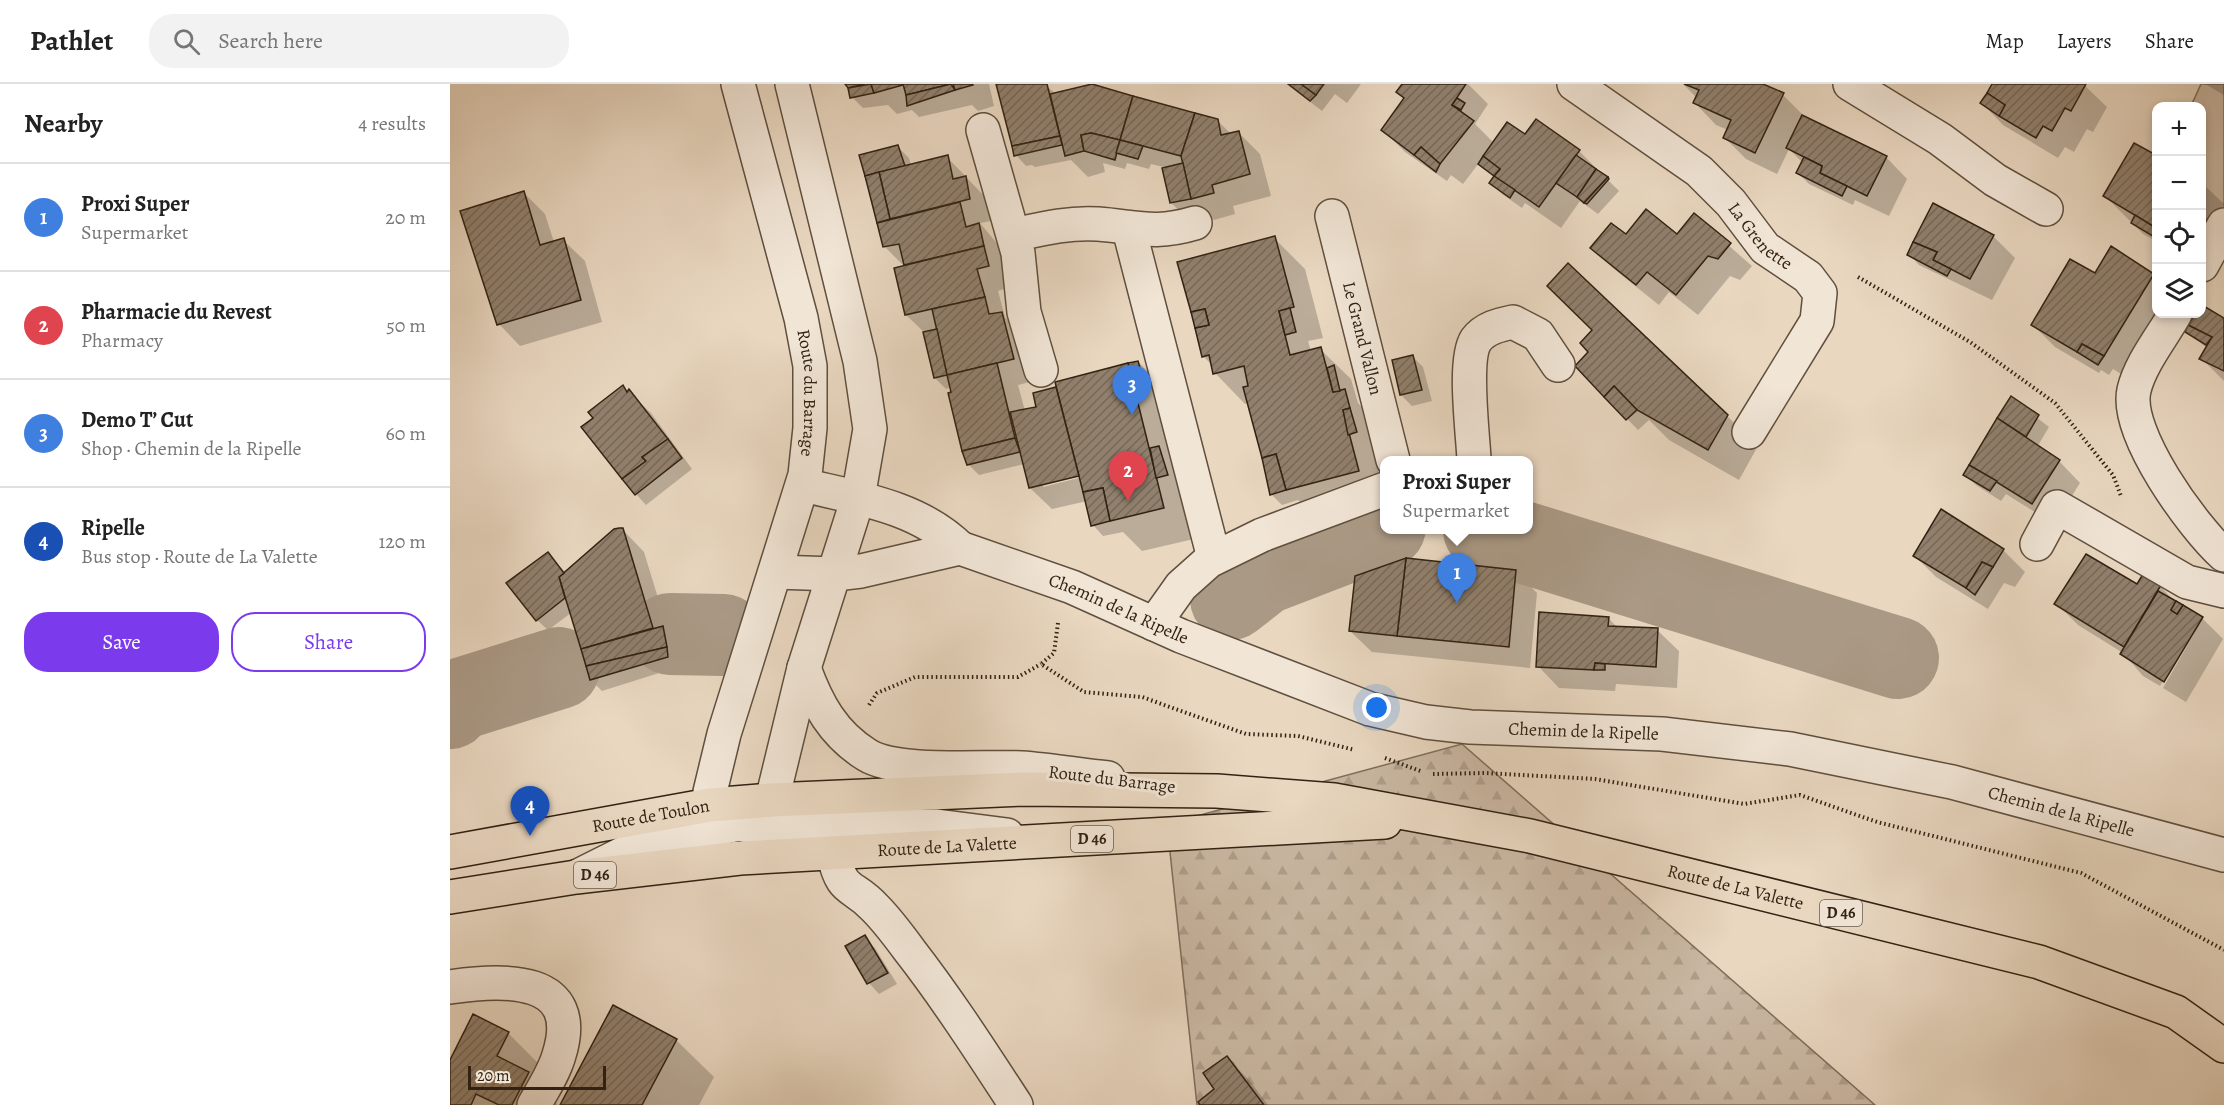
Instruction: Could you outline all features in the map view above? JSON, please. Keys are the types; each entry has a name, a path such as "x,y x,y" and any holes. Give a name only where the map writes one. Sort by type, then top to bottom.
{"main road":[{"name":"Route de La Valette","path":"772,800 1022,789 1217,791 1334,800 1530,836 2039,962 2176,1012 2224,1046"},
{"name":"Route de Toulon","path":"450,852 710,805 772,800"},
{"name":"Route de La Valette","path":"450,897 576,877 740,858 1444,819"}],"street":[{"name":"Route du Barrage","path":"710,805 710,792 724,734 803,485 810,428 810,366 801,318 738,84"},
{"path":"576,877 634,848 739,824 772,800 804,668 858,498 870,429 860,361 792,84"},
{"name":"La Grenette","path":"1574,84 1699,171 1731,202 1765,248 1816,285 1820,302 1817,321 1749,432"},
{"path":"1850,84 1940,139 1995,180 2046,209"},
{"path":"983,130 1014,235 1020,264 1024,312 1041,370"},
{"name":"Le Grand Vallon","path":"1332,216 1392,456"},
{"path":"1014,235 1065,224 1098,224 1129,229 1167,231 1195,223"},
{"path":"2210,265 2224,225"},
{"path":"1129,229 1214,558"},
{"path":"2173,318 2134,388 2133,408 2160,475 2224,555"},
{"path":"1474,456 1469,379 1470,360 1475,342 1485,332 1513,322 1538,335 1558,365"},
{"name":"Chemin de la Ripelle","path":"803,485 893,509 943,531 960,548 1071,588 1296,682 1370,709 1426,722 1470,727 1662,734 1790,749 1974,787 2224,855"},
{"path":"1154,624 1181,586 1195,571 1214,558 1262,535 1380,491"},
{"path":"2037,544 2057,507 2187,582 2224,591"},
{"path":"776,572 835,574 861,571 960,548"},
{"name":"Route du Barrage","path":"804,668 817,703 844,737 868,756 890,764 1023,768 1217,791"},
{"path":"710,805 719,819 756,828 838,825 937,826 1053,841"},
{"path":"833,853 842,881 854,893 875,907 909,949 950,1003 1016,1105"},
{"path":"450,987 493,983 529,985 552,998 560,1009 563,1036 559,1059 534,1105"}],"path":[{"path":"1857,276 1970,342 2055,403 2113,475 2143,556"},
{"path":"844,737 878,693 915,677 1018,677 1041,664 1053,653 1057,625 1071,588"},
{"path":"1041,664 1084,692 1142,697 1246,734 1298,736 1365,753"},
{"path":"1376,755 1428,774 1485,773 1595,779 1744,804 1800,795 1877,822 2081,873 2224,950"}],"green space":[{"path":"2201,84 2224,84 2224,232 2206,219 2206,102 2193,102"},
{"path":"1462,744 1875,1105 1197,1105 1167,824"}],"building":[{"path":"845,84 865,84 848,88"},
{"path":"871,84 874,93 850,98 848,88"},
{"path":"871,84 903,84 903,85 874,93"},
{"path":"903,84 951,84 906,95"},
{"path":"951,84 955,90 907,106 906,95"},
{"path":"953,84 973,84 973,85 955,90"},
{"path":"996,84 1047,84 1060,136 1012,146"},
{"path":"1092,84 1133,96 1120,140 1091,133 1081,135 1084,151 1065,156 1050,94"},
{"path":"1288,84 1301,84 1316,95 1310,101"},
{"path":"1301,84 1324,84 1316,95"},
{"path":"1402,84 1466,84 1452,105 1474,121 1440,164 1421,147 1414,155 1381,130 1404,98 1396,92"},
{"path":"1684,84 1763,84 1784,93 1755,153 1723,138 1731,120 1693,103 1699,90"},
{"path":"1992,84 2086,84 2071,111 2065,108 2052,131 2043,126 2036,138 1999,116 2005,105 1987,93"},
{"path":"1987,93 2005,105 1999,116 1980,103"},
{"path":"1133,96 1195,113 1181,156 1120,140"},
{"path":"1457,98 1465,103 1461,110 1452,105"},
{"path":"1195,113 1218,119 1221,135 1239,131 1250,174 1212,185 1214,193 1191,199 1181,156"},
{"path":"1802,115 1887,156 1867,196 1820,173 1822,166 1786,148"},
{"path":"1536,119 1580,150 1539,207 1494,176 1500,169 1483,156 1507,122 1525,134"},
{"path":"1091,133 1120,140 1115,160 1084,151 1081,135"},
{"path":"1060,136 1062,145 1014,156 1012,146"},
{"path":"1120,140 1143,146 1138,159 1116,153"},
{"path":"2134,143 2152,153 2152,226 2103,196"},
{"path":"898,145 905,166 865,176 859,155"},
{"path":"1421,147 1440,164 1436,172 1414,155"},
{"path":"948,155 953,179 966,176 970,199 890,219 879,172"},
{"path":"1576,155 1596,169 1577,197 1556,183"},
{"path":"1483,156 1500,169 1494,176 1478,164"},
{"path":"1804,157 1822,166 1820,173 1847,186 1842,196 1796,173"},
{"path":"1183,163 1191,199 1170,203 1162,168"},
{"path":"1596,169 1608,177 1584,203 1577,197"},
{"path":"879,172 890,219 877,223 865,176"},
{"path":"1494,176 1515,190 1510,198 1489,183"},
{"path":"1608,177 1609,179 1587,204 1584,203"},
{"path":"524,191 540,245 564,238 581,300 497,325 460,211"},
{"path":"960,202 966,227 979,223 984,246 904,265 899,244 883,247 877,223"},
{"path":"1933,203 1994,235 1970,279 1933,260 1937,252 1913,242"},
{"path":"1646,209 1677,234 1694,213 1731,243 1718,259 1708,256 1676,295 1647,272 1636,285 1590,248 1611,223 1626,234"},
{"path":"2135,215 2152,226 2152,236 2131,223"},
{"path":"1275,236 1294,307 1279,311 1290,355 1321,347 1333,392 1345,389 1350,408 1343,410 1359,471 1286,490 1276,454 1262,458 1243,387 1248,386 1244,366 1213,374 1209,355 1202,357 1195,328 1209,325 1205,309 1191,312 1177,262"},
{"path":"1913,242 1937,252 1933,260 1951,269 1947,276 1907,255"},
{"path":"984,246 989,266 977,269 985,297 905,315 894,268"},
{"path":"2111,246 2152,273 2152,277 2104,356 2082,344 2077,352 2031,325 2070,259 2095,273"},
{"path":"1568,263 1728,415 1708,450 1637,410 1614,386 1604,397 1575,366 1588,352 1580,343 1592,330 1547,286"},
{"path":"985,297 989,314 1002,312 1014,359 947,375 932,309"},
{"path":"2206,307 2224,318 2224,371 2199,359 2212,337 2188,325 2192,318 2206,318"},
{"path":"1290,308 1296,332 1285,335 1279,311"},
{"path":"1205,309 1209,325 1195,328 1191,312"},
{"path":"2188,325 2212,337 2206,345 2185,332"},
{"path":"937,329 947,375 934,378 923,332"},
{"path":"2082,344 2104,356 2098,365 2077,352"},
{"path":"1413,355 1422,390 1400,395 1392,360"},
{"path":"1138,361 1146,388 1135,392 1128,363"},
{"path":"997,363 1015,438 962,451 948,393 951,392 947,375"},
{"path":"1128,363 1164,508 1110,521 1103,488 1083,492 1055,382"},
{"path":"1334,365 1340,391 1333,392 1327,368"},
{"path":"623,385 627,392 629,389 668,439 642,457 646,461 622,479 581,427 593,418 588,412"},
{"path":"1614,386 1637,410 1626,420 1604,397"},
{"path":"1056,387 1079,476 1029,488 1010,412 1036,407 1033,393"},
{"path":"2011,396 2039,415 2026,437 1997,418"},
{"path":"1350,408 1357,432 1348,435 1343,410"},
{"path":"1997,418 2060,460 2032,504 1969,465"},
{"path":"1015,438 1020,452 967,465 962,451"},
{"path":"668,439 682,458 635,495 622,479 646,461 642,457"},
{"path":"1159,446 1168,475 1156,478 1150,448"},
{"path":"1276,454 1286,490 1270,495 1262,458"},
{"path":"1969,465 1997,481 1990,491 1963,475"},
{"path":"1103,488 1110,521 1091,526 1083,492"},
{"path":"1941,509 2004,549 1993,567 1982,562 1966,588 1913,556"},
{"path":"623,528 653,628 581,649 559,577 614,529"},
{"path":"548,552 564,573 559,577 565,598 536,621 506,583"},
{"path":"2086,554 2137,584 2143,574 2161,585 2124,647 2054,604"},
{"path":"1406,558 1516,570 1509,647 1397,636"},
{"path":"1406,558 1397,636 1349,631 1355,576"},
{"path":"1982,562 1993,567 1975,595 1966,588"},
{"path":"2158,591 2176,601 2171,610 2177,614 2183,605 2203,617 2164,682 2120,654"},
{"path":"2176,601 2183,605 2177,614 2171,610"},
{"path":"1539,612 1609,617 1608,626 1658,628 1656,667 1595,663 1594,670 1536,667"},
{"path":"663,626 667,647 586,666 581,649"},
{"path":"667,647 668,657 590,680 586,666"},
{"path":"1595,663 1605,664 1605,670 1594,670"},
{"path":"865,935 888,973 867,984 845,946"},
{"path":"613,1005 677,1039 642,1105 560,1105"},
{"path":"473,1014 509,1032 497,1056 529,1072 512,1105 499,1105 476,1094 471,1105 450,1105 450,1060"},
{"path":"1227,1056 1264,1105 1200,1105 1198,1102 1214,1089 1203,1073"}],"waterway":[{"path":"1231,599 1263,574 1380,529"},
{"path":"1497,534 1898,658"},
{"path":"670,634 724,635"},
{"path":"450,708 457,700 559,668"}],"place":[{"name":"Demo T’ Cut","path":"1132,415"},
{"name":"Pharmacie du Revest","path":"1128,501"},
{"name":"Proxi Super","path":"1457,603"},
{"name":"Ripelle","path":"530,836"}]}
